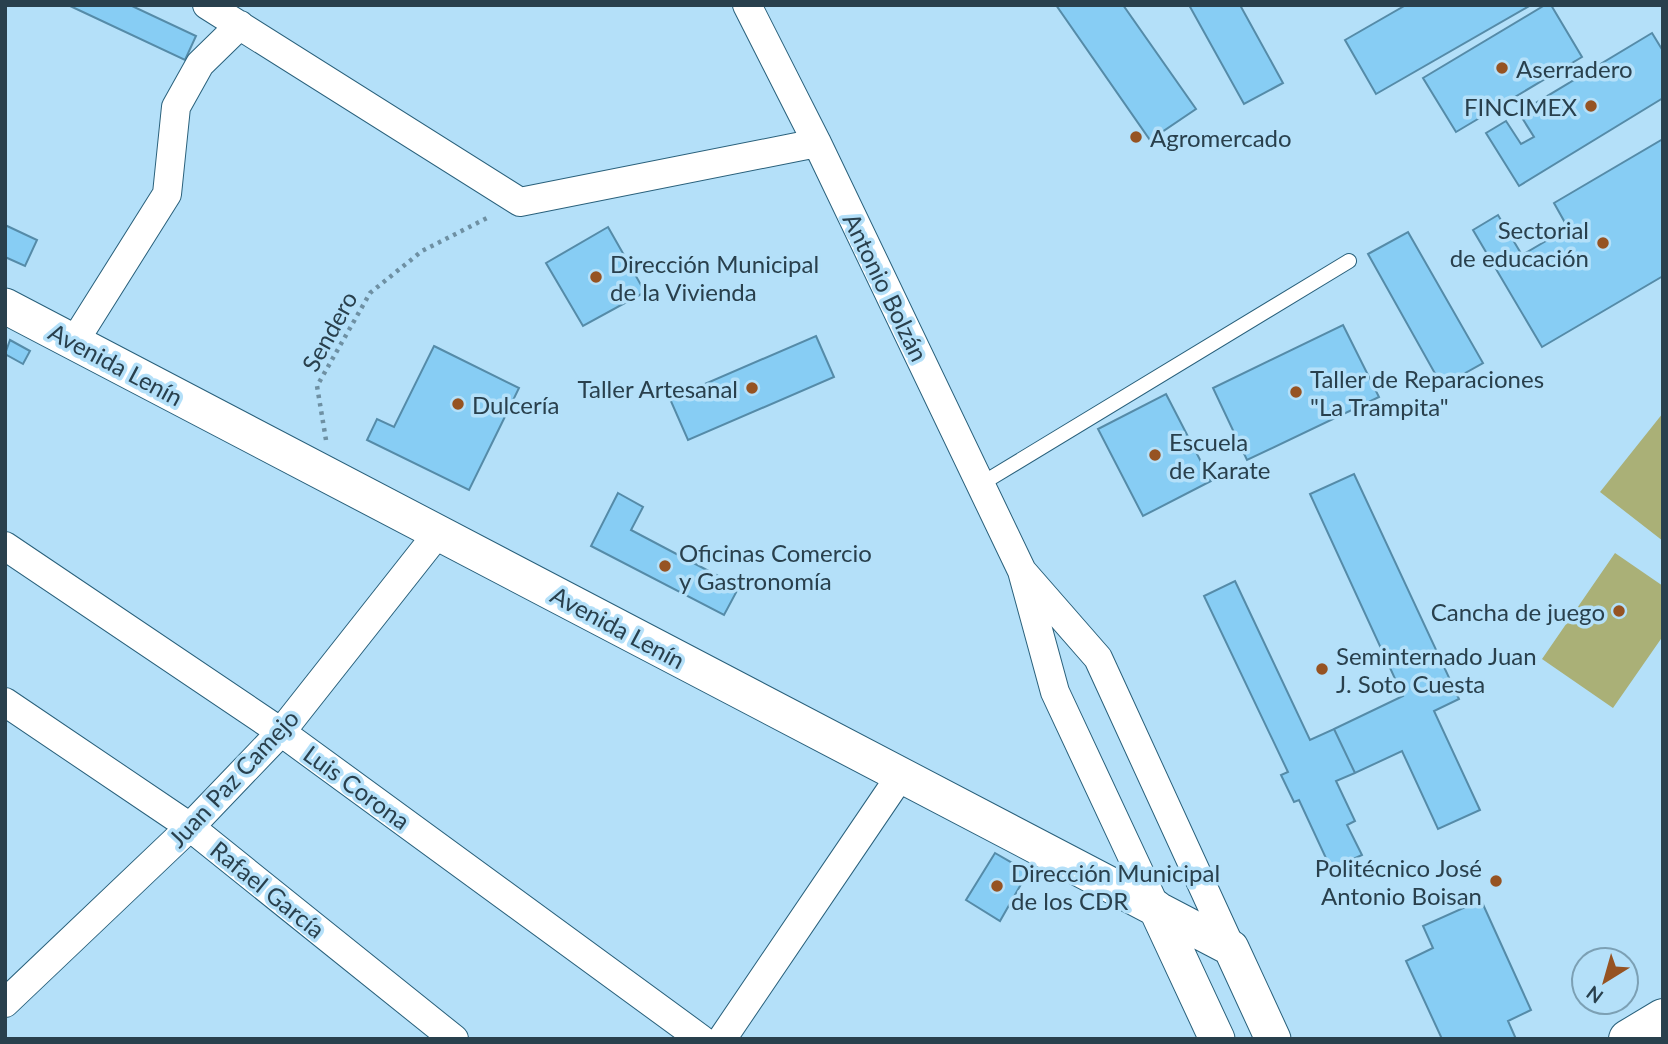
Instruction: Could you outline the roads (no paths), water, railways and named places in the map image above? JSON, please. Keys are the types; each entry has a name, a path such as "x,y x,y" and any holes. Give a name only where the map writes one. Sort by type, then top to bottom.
{"main road":[{"path":"1628,1039 1663,1018"}],"street":[{"path":"207,5 520,201 817,143"},
{"name":"Antonio Bolzán","path":"747,5 817,143 1023,571 1055,692 1156,908"},
{"path":"74,342 167,194 176,107 200,64 240,25"},
{"name":"Avenida Lenín","path":"5,306 1231,948"},
{"name":"Juan Paz Camejo","path":"5,1003 190,827 281,732 438,533"},
{"name":"Luis Corona","path":"5,546 281,732 701,1039"},
{"name":"Antonio Bolzán","path":"1023,571 1098,658 1231,948"},
{"name":"Rafael García","path":"5,702 190,827 454,1039"},
{"path":"722,1039 901,775"},
{"path":"1156,908 1217,1039"},
{"path":"1231,948 1273,1039"}],"lane":[{"path":"981,484 1349,261"}],"place":[{"name":"Aserradero","path":"1502,68"},
{"name":"FINCIMEX","path":"1591,106"},
{"name":"Agromercado","path":"1136,137"},
{"name":"Sectorial de educación","path":"1603,243"},
{"name":"Dirección Municipal de la Vivienda","path":"596,277"},
{"name":"Taller Artesanal","path":"752,388"},
{"name":"Taller de Reparaciones \"La Trampita\"","path":"1296,392"},
{"name":"Dulcería","path":"458,404"},
{"name":"Escuela de Karate","path":"1155,455"},
{"name":"Oficinas Comercio y Gastronomía","path":"665,566"},
{"name":"Cancha de juego","path":"1619,611"},
{"name":"Seminternado Juan J. Soto Cuesta","path":"1322,669"},
{"name":"Politécnico José Antonio Boisan","path":"1496,881"},
{"name":"Dirección Municipal de los CDR","path":"997,886"}]}
